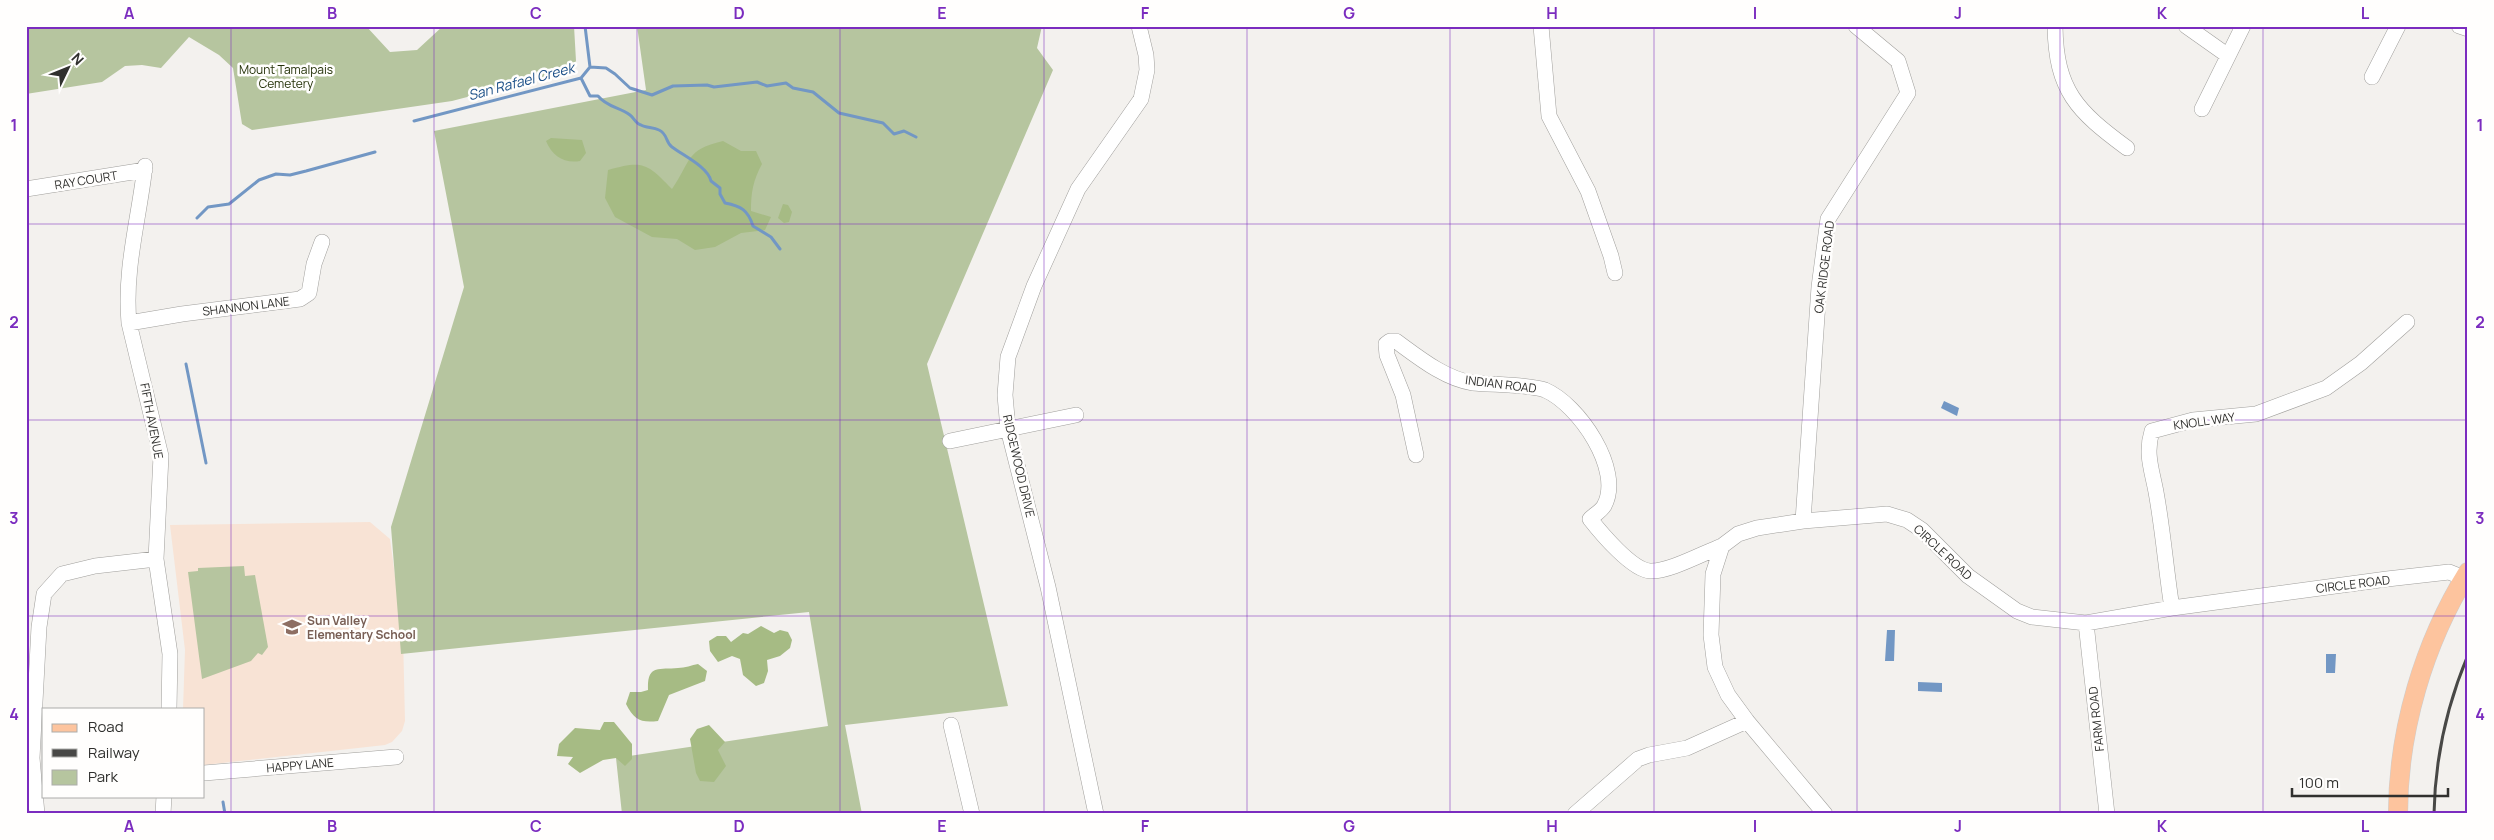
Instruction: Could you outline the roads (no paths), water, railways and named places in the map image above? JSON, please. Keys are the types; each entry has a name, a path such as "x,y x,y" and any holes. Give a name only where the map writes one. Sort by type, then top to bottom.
{"main road":[{"path":"2398,814 2402,761 2415,694 2443,619 2466,575"}],"street":[{"name":"RIDGEWOOD DRIVE","path":"1096,814 1048,587 1008,429 1005,396 1008,357 1034,286 1078,189 1141,99 1147,70 1146,54 1139,26"},
{"path":"1540,26 1549,116 1588,191 1611,256 1615,273"},
{"name":"OAK RIDGE ROAD","path":"1803,521 1820,287 1828,219 1908,93 1898,61 1856,26"},
{"path":"2055,26 2056,49 2061,77 2076,103 2099,128 2127,148"},
{"path":"2186,26 2227,55"},
{"path":"2202,109 2227,55 2243,26"},
{"path":"2372,77 2398,26"},
{"path":"2458,26 2468,29"},
{"name":"RAY COURT","path":"26,189 145,168"},
{"name":"FIFTH AVENUE","path":"145,168 132,237 127,305 129,323 161,456 156,559 170,654 169,708"},
{"name":"SHANNON LANE","path":"129,323 182,314 300,299 309,293 314,264 322,242"},
{"name":"KNOLL WAY","path":"2172,608 2156,491 2148,458 2148,444 2152,431 2193,420 2256,414 2326,388 2361,363 2407,322"},
{"name":"INDIAN ROAD","path":"1416,455 1404,395 1386,355 1386,344 1390,341 1396,341 1445,373 1470,382 1543,389 1554,395 1586,426 1602,452 1610,479 1604,506 1590,519 1638,568 1650,571 1665,569 1722,546"},
{"path":"950,441 1076,415"},
{"name":"CIRCLE ROAD","path":"1722,546 1738,534 1756,528 1803,521 1887,514 1906,520 1930,537 1968,576 2017,611 2032,617 2086,623 2172,608 2449,572 2466,575"},
{"path":"1722,546 1713,574 1711,604 1715,667 1728,695 1747,722 1825,814"},
{"path":"37,814 32,758 33,625 44,594 62,574 95,566 156,559"},
{"name":"FARM ROAD","path":"2086,623 2107,814"},
{"path":"1575,814 1638,759 1695,746 1747,722"},
{"path":"951,725 972,814"},
{"name":"HAPPY LANE","path":"205,773 396,757"},
{"path":"163,814 164,798"}],"water":[{"path":"1944,401 1959,408 1957,416 1941,408"},
{"path":"1887,630 1895,630 1894,661 1885,661"},
{"path":"2326,654 2336,654 2335,673 2326,673"},
{"path":"1918,682 1942,683 1942,692 1918,691"}],"waterway":[{"name":"San Rafael Creek","path":"414,121 581,78 590,67 585,26"},
{"path":"590,67 606,68 630,88 652,95 673,86 707,85 714,87 757,82 767,86 786,83 793,88 813,92 839,113 883,123 894,134 904,131 916,137"},
{"path":"581,78 590,96 598,96 605,102 630,115 639,124 662,132 672,147 705,171 711,181 720,188 720,194 725,203 746,212 753,226 771,237 780,249"},
{"name":"San Rafael Creek","path":"197,218 208,207 229,204 259,180 276,174 290,175 375,152"},
{"name":"San Rafael Creek","path":"186,364 206,463"},
{"name":"San Rafael Creek","path":"223,802 225,814"}],"railway":[{"path":"2434,814 2437,773 2448,713 2468,655"}],"place":[{"name":"Sun Valley Elementary School","path":"292,627"}],"park label":[{"name":"Mount Tamalpais Cemetery","path":"286,76"}]}
